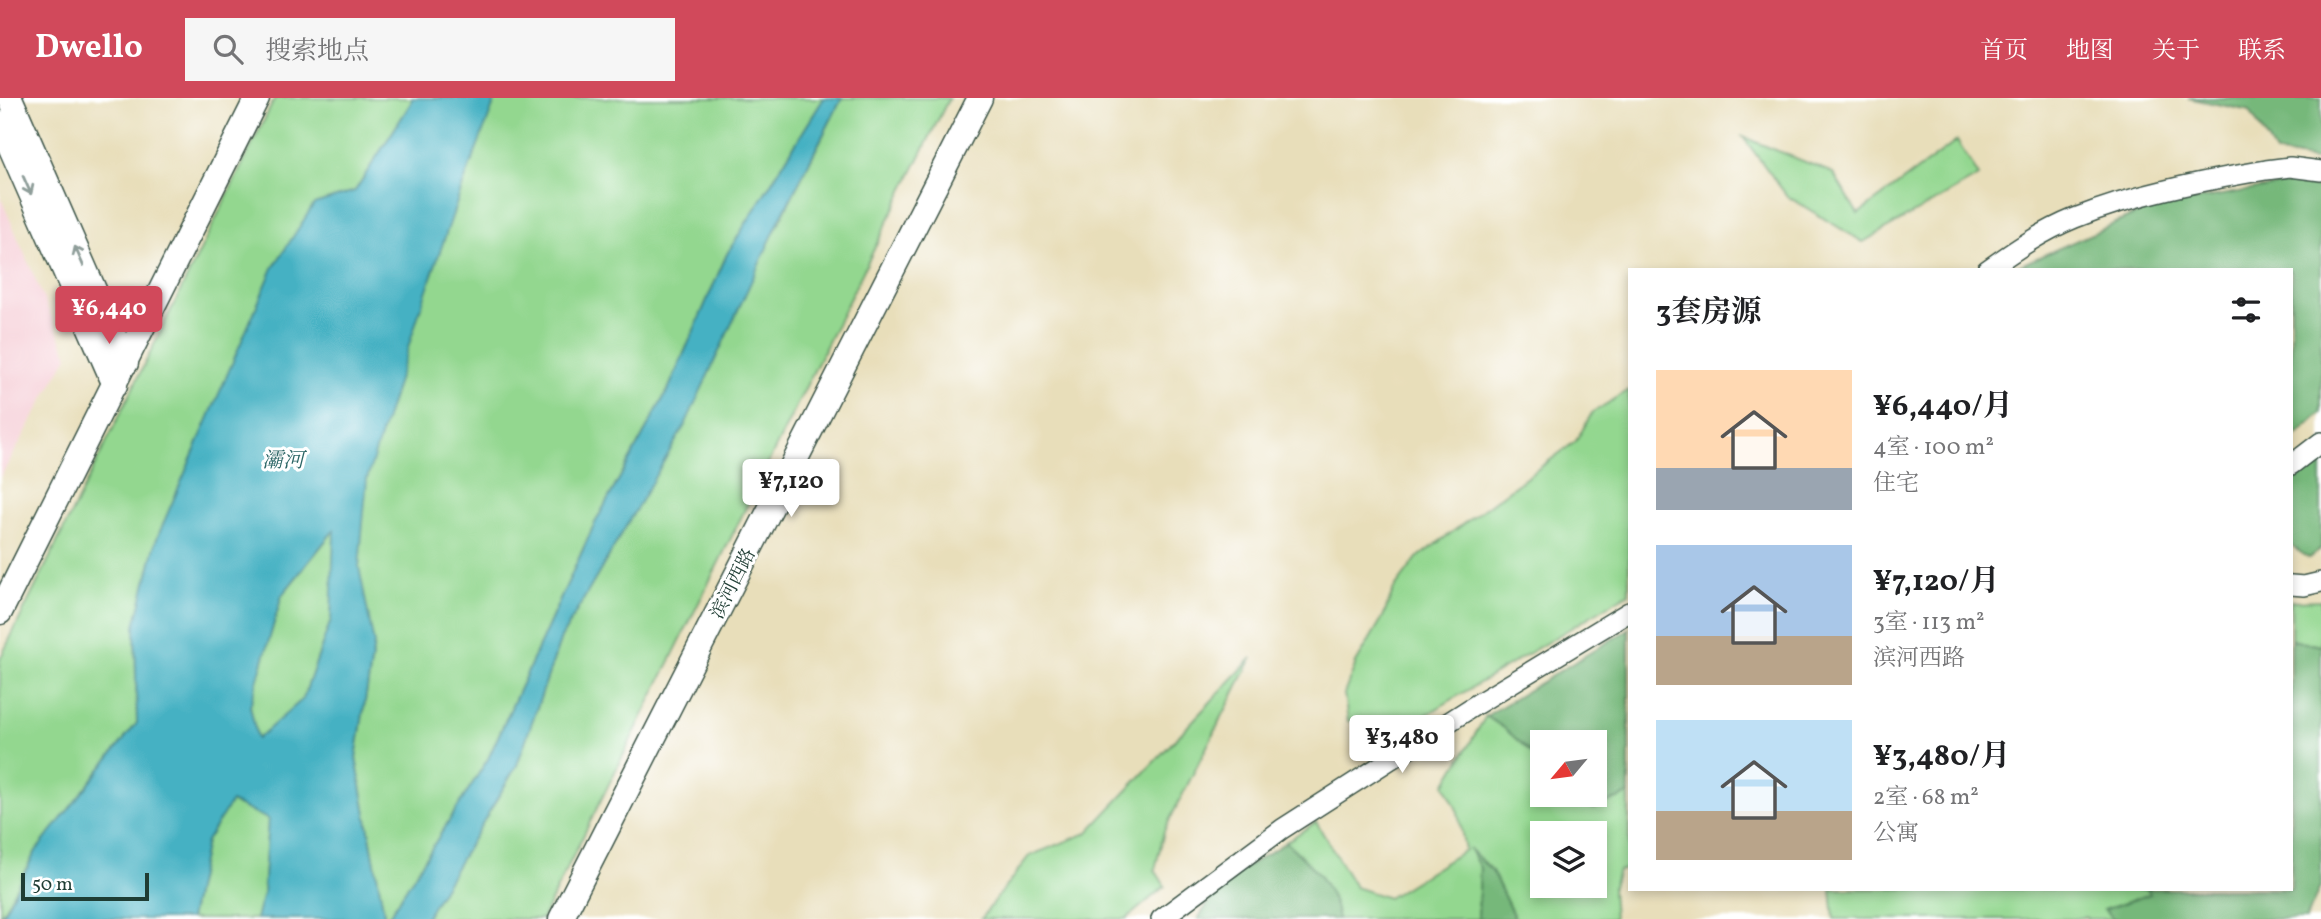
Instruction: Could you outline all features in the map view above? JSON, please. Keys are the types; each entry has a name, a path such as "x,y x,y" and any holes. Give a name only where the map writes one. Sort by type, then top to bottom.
{"street":[{"path":"10,98 120,374"},
{"path":"0,612 257,98"},
{"name":"滨河西路","path":"561,919 980,98"},
{"path":"0,123 120,374"},
{"path":"1990,268 2038,236 2073,219 2121,202 2266,170 2290,167 2321,171"},
{"path":"2293,463 2321,442"},
{"path":"2293,585 2321,582"},
{"path":"1161,919 1282,829 1477,704 1628,613"}],"shaded area":[{"path":"0,196 68,356 0,478"}],"green space":[{"path":"275,98 412,98 355,191 314,204 135,626 137,723 36,851 0,917 0,659"},
{"path":"466,98 824,98 727,254 669,388 594,525 488,759 385,919 356,758 374,644 347,581 373,438 472,160"},
{"path":"842,98 949,98 542,919 425,919 517,765 561,638 624,529"},
{"path":"2188,98 2321,98 2321,161 2275,153 2250,111"},
{"path":"1743,137 1833,173 1858,214 1957,141 1979,176 1863,242 1787,196"},
{"path":"2297,182 2321,189 2321,413 2293,439 2293,268 2014,268 2152,207"},
{"path":"1628,391 1628,594 1408,726 1348,721 1344,694 1356,663 1383,617 1394,589 1417,558 1576,441 1592,413"},
{"path":"2321,459 2321,549 2309,558 2293,547 2293,482"},
{"path":"335,529 331,620 303,699 257,740 250,706 282,595"},
{"path":"2321,600 2321,646 2293,640 2293,601"},
{"path":"1628,630 1628,794 1607,803 1607,730 1530,730 1530,751 1486,716"},
{"path":"2293,640 2321,646 2321,885 2306,919 2114,919 2104,910 2150,894 2148,891 2293,891"},
{"path":"1252,658 1164,831 1155,870 1165,886 1126,919 981,919 1029,856 1087,833"},
{"path":"1486,716 1530,751 1530,807 1593,809 1607,807 1607,803 1628,794 1628,868 1618,871 1612,890 1614,919 1515,919 1492,871 1471,851 1480,867 1478,919 1338,919 1326,885 1286,842 1316,822 1355,887 1388,898 1465,850 1458,812 1445,785"},
{"path":"230,802 268,818 263,894 256,919 190,919 206,841"},
{"path":"1286,842 1326,885 1338,919 1198,919 1221,883"},
{"path":"1469,848 1492,871 1515,919 1478,919 1480,868"},
{"path":"1831,891 2149,891 2151,894 2114,919 1834,919"}],"water":[{"name":"灞河","path":"412,98 496,98 419,313 367,479 359,567 374,644 356,758 385,919 256,919 263,894 268,819 231,802 206,841 190,919 0,919 36,851 137,723 135,626 157,538 273,268 314,204 355,191","holes":["334,530 331,620 303,699 257,739 250,706 282,595"]},
{"path":"824,98 842,98 780,219 685,425 561,638 517,765 425,919 387,919 488,759 594,525 669,388 727,254"}]}
